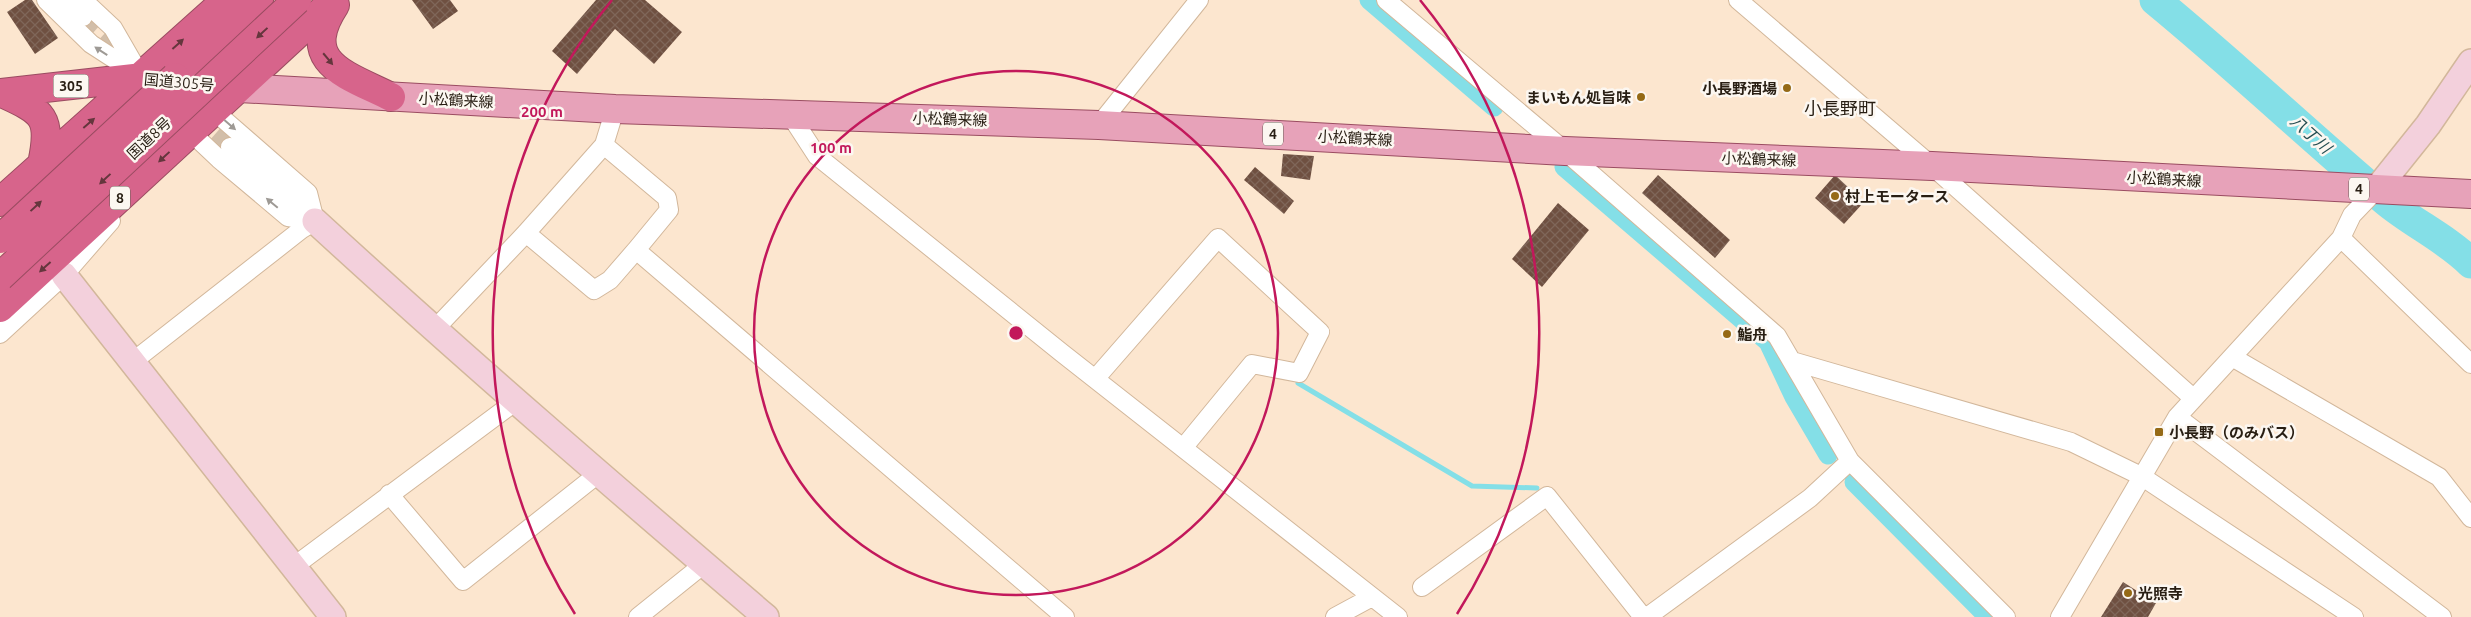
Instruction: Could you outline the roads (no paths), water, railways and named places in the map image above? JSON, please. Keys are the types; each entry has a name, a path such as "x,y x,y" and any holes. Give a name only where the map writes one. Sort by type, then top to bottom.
{"highway":[{"name":"国道8号","path":"0,239 259,0"},
{"name":"国道8号","path":"0,277 297,0"},
{"name":"8","path":"0,308 334,0"},
{"path":"338,0 324,22 320,46 328,61 352,77 391,97"},
{"path":"0,202 142,77 218,5"},
{"name":"国道305号","path":"1,93 142,77 239,88"},
{"path":"1,93 32,106 45,122 48,139 42,164"}],"main road":[{"name":"小松鶴来線","path":"239,88 615,109 789,113 1100,125 1565,151 1932,166 2308,186 2383,182 2411,192 2471,194"}],"street":[{"path":"46,0 91,44 142,77 214,111 308,193 315,222"},
{"path":"66,0 83,8 112,28 142,77 190,133 288,217 315,222"},
{"path":"1100,125 1199,0"},
{"path":"1386,0 1565,151 1777,336 1850,461 2006,617"},
{"path":"1738,0 1932,166 2193,398"},
{"path":"2060,617 2141,476 2178,417 2193,398 2341,238 2352,215 2383,182 2428,125 2471,62"},
{"path":"434,330 526,233 604,145 615,109"},
{"path":"789,113 818,156 1095,379 1398,617"},
{"path":"526,233 594,290 610,280 669,210 667,198 604,145"},
{"path":"230,148 598,474 766,617"},
{"path":"0,334 64,275 123,207 145,175"},
{"path":"131,363 302,228 315,222"},
{"path":"1095,379 1218,238 1320,332 1299,373 1252,364 1183,448"},
{"path":"2341,238 2471,364"},
{"path":"636,250 1066,617"},
{"path":"64,275 131,363 333,617"},
{"path":"2232,357 2439,477 2471,518"},
{"path":"1792,362 2071,442 2141,476 2354,617"},
{"path":"293,567 516,401"},
{"path":"2178,417 2442,617"},
{"path":"1647,617 1810,498 1850,461"},
{"path":"389,494 463,581 598,474"},
{"path":"1422,588 1547,496 1643,617"},
{"path":"638,617 704,564"},
{"path":"1335,617 1372,597"}],"waterway":[{"path":"1369,0 1494,107"},
{"name":"八丁川","path":"2155,0 2385,200 2451,246 2471,263"},
{"path":"1564,167 1768,342 1794,397 1828,455"},
{"path":"1298,383 1472,486 1537,488"},
{"path":"1854,482 1988,617"}],"tunnel":[{"path":"83,17 127,56"},
{"path":"195,116 230,147"}],"place":[{"name":"小長野酒場","path":"1787,88"},
{"name":"まいもん処旨味","path":"1641,97"},
{"name":"村上モータース","path":"1835,196"},
{"name":"鮨舟","path":"1727,334"},
{"name":"小長野（のみバス）","path":"2159,432"},
{"name":"光照寺","path":"2128,593"}],"district":[{"name":"小長野町","path":"1840,108"}]}
